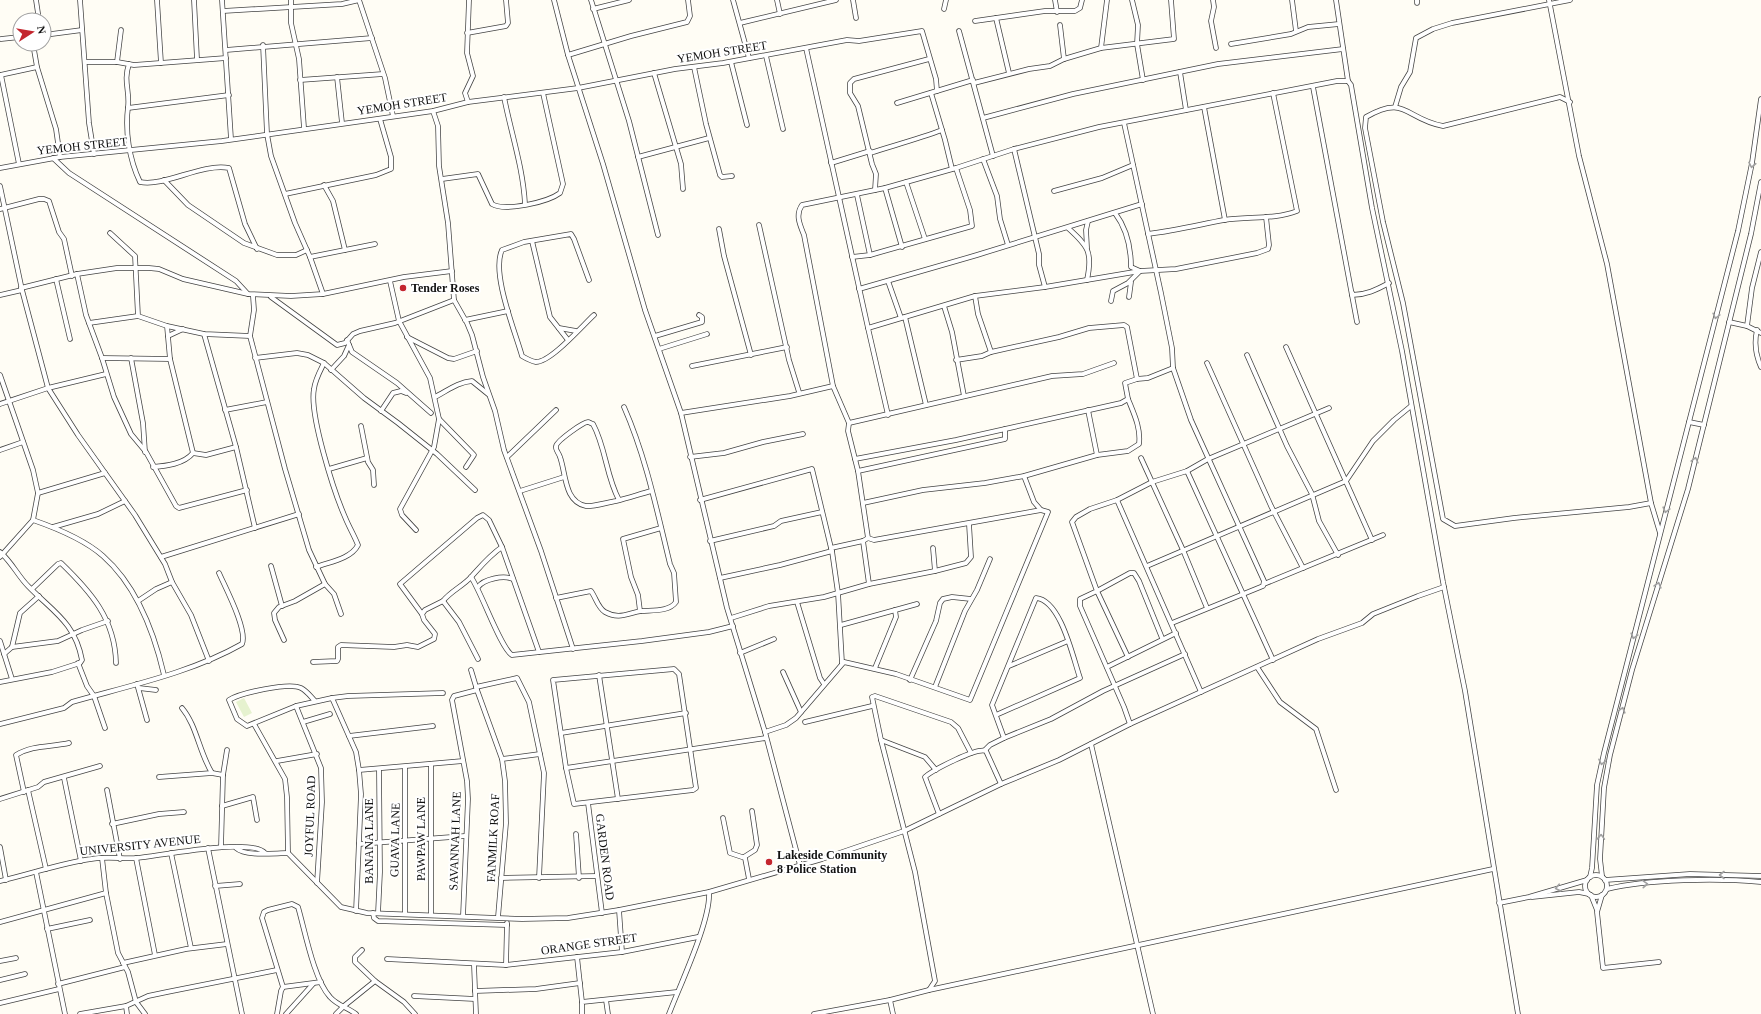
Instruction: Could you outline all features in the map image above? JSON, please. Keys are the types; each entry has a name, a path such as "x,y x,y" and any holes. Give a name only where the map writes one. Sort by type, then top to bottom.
{"street":[{"path":"36,0 38,12"},
{"path":"80,0 89,123 94,154"},
{"path":"157,0 161,63"},
{"path":"194,0 197,59"},
{"path":"222,0 231,139"},
{"path":"291,0 291,23 300,80 304,128"},
{"path":"223,11 342,4 359,0 383,74 393,116"},
{"path":"468,102 465,93 473,76 467,53 469,0"},
{"path":"467,33 506,26 508,23 506,0"},
{"path":"554,0 568,55 603,164 645,310 681,413 710,541 740,653 786,805 800,865"},
{"path":"591,0 617,81 658,235"},
{"path":"593,9 629,0"},
{"path":"568,55 687,22 690,16 688,0"},
{"path":"733,0 749,58"},
{"path":"777,0 780,14"},
{"path":"740,23 780,14 816,2 836,0"},
{"path":"854,0 856,18"},
{"path":"944,9 946,0"},
{"path":"1055,0 1057,12"},
{"path":"975,21 1046,11 1057,12 1078,10 1082,0"},
{"path":"1101,48 1107,0"},
{"path":"1132,0 1138,25 1137,44 1143,80"},
{"path":"897,103 937,91 1009,73 1050,66 1064,58 1101,48 1174,39 1171,0"},
{"path":"1213,0 1214,7 1211,21 1216,48"},
{"path":"1292,0 1296,31"},
{"path":"1336,0 1348,81 1351,85 1372,208 1388,283 1444,587 1465,691 1518,1014"},
{"path":"1395,107 1401,87 1410,72 1416,38 1433,29 1452,23 1550,2 1570,0"},
{"path":"1550,2 1579,156 1607,264 1652,503 1660,532"},
{"path":"996,18 1009,73"},
{"path":"1231,44 1339,24"},
{"path":"1060,25 1064,58"},
{"path":"52,34 82,30"},
{"path":"117,62 121,30"},
{"name":"YEMOH STREET","path":"0,168 52,158 130,151 231,139 380,119 433,111 468,102 578,88 654,73 766,56 847,40 859,42 922,31 929,58"},
{"path":"959,31 993,156"},
{"path":"1,39 12,38"},
{"path":"226,50 263,45 372,38"},
{"path":"263,45 268,134 274,169 308,250 323,294"},
{"path":"806,48 838,198 876,358 883,399 888,415"},
{"path":"983,118 1073,94 1218,64 1343,50"},
{"path":"34,52 37,67 56,129 60,157"},
{"path":"766,56 783,129"},
{"path":"85,62 117,62 129,64 226,58"},
{"path":"875,190 876,174 872,164 858,106 850,93 852,80 929,58 936,79 937,91"},
{"path":"731,62 747,125"},
{"path":"129,64 126,79 130,151 140,182 164,180 208,168 229,168 237,190 245,224 257,249"},
{"path":"19,164 0,75 37,67"},
{"path":"694,67 709,138 720,175 722,177 732,176"},
{"path":"1180,72 1186,110"},
{"path":"654,73 681,164 683,190"},
{"path":"300,80 383,74"},
{"path":"337,77 342,123"},
{"path":"868,538 858,471 848,431 849,423 833,386 798,213 802,205 857,195 884,188 1092,129 1273,93 1313,87 1337,81 1348,81"},
{"path":"1313,87 1357,322"},
{"path":"442,179 478,174 492,204 501,208 555,197 560,193 563,184 544,93"},
{"path":"852,257 870,255 902,247 972,226 970,210 954,169 931,93"},
{"path":"1148,234 1164,233 1225,220 1266,217 1297,211 1273,93"},
{"path":"128,108 229,95"},
{"path":"504,97 521,165 525,204"},
{"path":"1570,102 1560,97 1443,126 1426,122 1407,110 1395,107 1381,109 1366,118 1365,121 1383,222 1404,310 1443,519 1455,526 1514,518 1629,507 1652,503"},
{"path":"1659,962 1603,968 1597,912 1586,887 1592,868 1597,785 1660,532 1738,231 1752,163 1761,99"},
{"path":"1204,107 1225,220"},
{"path":"433,111 438,126 439,166 442,179 454,300 465,320 477,351 506,457 520,491 573,649"},
{"path":"285,194 376,175 392,169 391,157 380,119"},
{"path":"1124,123 1172,348 1173,368 1191,420 1264,584"},
{"path":"831,163 900,143 913,141 942,130"},
{"path":"638,157 709,138"},
{"path":"1014,150 1023,181 1040,254 1038,265 1045,287"},
{"path":"52,158 69,173 236,281 248,294"},
{"path":"983,159 997,196 1000,219 1008,245"},
{"path":"1054,191 1102,178 1133,165"},
{"path":"164,180 188,205 217,226 257,249 277,255 296,255 308,250"},
{"path":"906,182 925,239"},
{"path":"1607,889 1600,859 1604,788 1610,755 1637,656 1688,489 1729,322 1761,182"},
{"path":"324,185 333,201 345,250"},
{"path":"0,186 6,208 21,289 48,388 105,473 126,501 161,557 172,582 191,615 209,661"},
{"path":"884,188 902,247"},
{"path":"857,195 870,255"},
{"path":"0,209 44,198 49,201 59,232 64,239 106,374 125,421 138,444 146,452"},
{"path":"859,289 1068,228 1142,204"},
{"path":"1115,213 1122,223 1131,250 1131,267 1140,271"},
{"path":"868,328 975,296 1045,287 1140,271 1176,269 1265,250 1269,245 1266,217"},
{"path":"1087,250 1088,244 1086,230 1088,221"},
{"path":"759,224 787,347 799,392"},
{"path":"1068,228 1084,242 1087,250 1090,265 1087,280"},
{"path":"720,229 724,256 751,355"},
{"path":"110,233 133,252 135,256 134,269 138,316"},
{"path":"589,280 571,234 532,241 502,250 499,257 501,284 508,311 522,356 528,360 537,362 549,358 594,315"},
{"path":"532,241 550,317 568,340"},
{"path":"310,257 375,244"},
{"path":"1747,326 1752,288 1761,252"},
{"path":"0,294 74,275 117,268 159,269 183,279 254,296 271,297 323,294 404,277 452,271"},
{"path":"1111,301 1114,292 1133,279 1140,271"},
{"path":"1129,297 1133,279"},
{"path":"56,280 70,339"},
{"path":"390,281 399,321 430,378 439,419 436,440 432,450 400,509 402,516 416,530"},
{"path":"888,281 903,317 926,405"},
{"path":"1352,291 1352,295 1371,293 1388,283"},
{"path":"254,296 254,310 250,336 267,402 309,550 325,584 333,592 341,614"},
{"path":"975,296 978,314 991,352"},
{"path":"271,297 334,345 348,343"},
{"path":"331,370 344,356 348,343 353,334 360,330 399,321 454,300"},
{"path":"944,306 952,332 956,360 964,396"},
{"path":"465,320 508,311"},
{"path":"655,336 702,322 702,317 698,315"},
{"path":"89,323 138,316 168,326 204,334 250,336"},
{"path":"1729,322 1747,326 1761,333"},
{"path":"956,360 982,356 991,352 1060,337 1089,328 1124,325 1127,327 1137,379"},
{"path":"168,326 170,359 193,453"},
{"path":"558,328 576,331"},
{"path":"168,336 183,329"},
{"path":"1757,330 1755,348 1761,367"},
{"path":"204,334 224,410 236,447 255,528"},
{"path":"659,349 707,334"},
{"path":"407,337 448,358 454,358 477,351"},
{"path":"348,343 352,352 397,382 431,413"},
{"path":"692,366 787,347"},
{"path":"1286,347 1372,540"},
{"path":"255,358 297,353 308,355 324,363 381,411 432,450 475,490"},
{"path":"1247,355 1280,430 1312,494 1320,521 1338,554"},
{"path":"102,358 170,359"},
{"path":"131,358 143,423 146,452 153,467 178,508 247,490"},
{"path":"316,567 354,552 358,545 353,530 345,518 328,469 320,438 313,398 314,388 324,363"},
{"path":"1207,363 1274,513 1303,568"},
{"path":"849,423 1052,376 1082,374 1114,364"},
{"path":"863,503 923,490 985,483 1024,476 1098,455 1128,451 1139,444 1139,428 1128,399 1125,383 1137,379 1148,378 1173,368"},
{"path":"0,404 48,388 106,374"},
{"path":"0,375 33,470 38,493 32,520 1,555 32,590 58,614 78,643 82,660 78,663 52,672 0,682"},
{"path":"435,397 450,390 456,385 472,381 490,396"},
{"path":"681,413 790,396 799,392 833,386"},
{"path":"381,411 393,393 405,391 428,414 431,413"},
{"path":"855,459 1005,429 1121,403 1128,399"},
{"path":"224,410 267,402"},
{"path":"431,413 436,405"},
{"path":"1147,566 1274,513 1312,494 1346,481 1373,441 1394,420 1411,406"},
{"path":"556,598 590,591 603,611 609,614 630,615 640,611 666,609 676,602 674,573 670,564 636,436 624,407"},
{"path":"1128,657 1097,590 1072,522 1076,517 1117,500 1152,482 1187,471 1208,459 1316,415 1329,408"},
{"path":"506,457 556,410"},
{"path":"1088,410 1098,455"},
{"path":"439,419 474,455 466,467"},
{"path":"619,500 608,475 606,461 594,424 588,422 583,424 556,444 564,477 573,499 578,503 590,506 619,500 651,491"},
{"path":"1689,422 1704,425"},
{"path":"361,426 367,458 373,470 374,485"},
{"path":"858,471 1006,439 1005,429"},
{"path":"690,457 724,453 763,442 803,434"},
{"path":"0,450 23,442"},
{"path":"153,467 167,466 184,460 193,453 206,455 236,447"},
{"path":"328,469 367,458"},
{"path":"1141,458 1183,550 1207,608"},
{"path":"700,500 812,469 832,549 841,625 842,663"},
{"path":"1187,471 1218,536 1273,660"},
{"path":"38,493 105,473"},
{"path":"1024,476 1034,502 1041,510"},
{"path":"520,491 564,477"},
{"path":"1117,500 1201,692"},
{"path":"53,527 98,514 126,501"},
{"path":"765,732 786,725 801,712 842,663 848,661 935,687 970,700 1048,514 1046,510 1041,510 874,540 868,538"},
{"path":"710,541 774,526 781,522 822,512"},
{"path":"161,557 299,514"},
{"path":"313,662 336,661 338,659 338,647 341,645 394,647 407,645 418,647 433,641 435,634 400,584 476,518 483,515 489,520 502,547 539,652"},
{"path":"32,520 53,527 104,556 138,601 154,638 164,675"},
{"path":"731,618 769,606 797,602 838,593 870,584 935,571 969,561 969,524"},
{"path":"640,611 638,595 631,577 623,539 661,528"},
{"path":"1172,623 1383,535"},
{"path":"720,578 780,565 864,541 868,538"},
{"path":"864,541 870,584"},
{"path":"422,614 425,610 443,601 448,595 471,577 477,569 502,547"},
{"path":"933,548 935,571"},
{"path":"935,687 990,559"},
{"path":"32,590 60,563 84,586 108,621 115,644 116,663"},
{"path":"271,566 282,606"},
{"path":"0,724 64,708 72,702 138,686 164,675 209,661 223,655 243,642 241,626 219,573"},
{"path":"1130,724 1080,606 1080,599 1130,573 1134,573 1139,581 1162,638"},
{"path":"478,587 482,582 506,576 513,579"},
{"path":"471,577 478,587 489,614 510,654 521,655 709,632 733,626"},
{"path":"138,601 156,589 172,582"},
{"path":"284,640 273,615 279,607 295,601 325,584"},
{"path":"254,724 277,761 285,779 287,787 288,853 341,907 372,913 555,919 602,913 709,892 859,848 904,831 1001,784 1091,744 1130,724 1318,639 1362,623 1375,613 1444,587"},
{"path":"12,647 20,613 39,596"},
{"path":"910,680 936,621 938,609 943,599 952,597 972,599"},
{"path":"996,715 1080,678 1068,641 1056,615 1050,605 1041,599 1036,598 992,705 1004,738"},
{"path":"443,601 459,622 478,659"},
{"path":"797,602 820,678 824,684"},
{"path":"841,625 917,604"},
{"path":"875,668 896,616 895,610"},
{"path":"4,654 12,647 58,641 108,621"},
{"path":"1107,667 1176,632"},
{"path":"740,653 774,639"},
{"path":"0,641 12,679"},
{"path":"1009,666 1068,641"},
{"path":"939,814 925,777 971,753 984,750 990,745 1004,738 1051,719 1115,686 1185,654"},
{"path":"78,663 87,686 94,696 105,728"},
{"path":"1257,667 1280,702 1316,729 1336,790"},
{"name":"FANMILK ROAF","path":"471,670 476,689 502,759 506,799 498,918"},
{"path":"677,670 686,712 696,788 574,804 566,768 553,680 599,675 677,670"},
{"path":"783,672 801,712"},
{"path":"599,675 618,799"},
{"path":"476,689 514,677 520,680 529,702 544,773 539,878"},
{"path":"138,686 156,690"},
{"path":"138,686 147,720"},
{"path":"315,701 301,688 292,687 261,690 230,700 230,704 241,723 247,726 296,706 332,698 348,696 443,693"},
{"name":"SAVANNAH LANE","path":"463,916 465,836 468,799 452,700 454,696 476,689"},
{"path":"929,990 935,981 934,973 914,872 880,740 872,706 872,697 875,696 951,722 958,728 971,753"},
{"path":"332,698 356,752 360,770 361,794 356,911"},
{"name":"JOYFUL ROAD","path":"296,706 317,754 322,776 317,883"},
{"path":"804,722 872,706"},
{"path":"182,708 190,718 200,747 212,773"},
{"path":"561,733 686,712"},
{"path":"303,722 330,714"},
{"path":"349,736 433,726"},
{"path":"566,768 692,751 766,738"},
{"path":"880,740 925,757 936,770"},
{"path":"46,869 16,755 33,748 54,747 69,743"},
{"path":"1091,744 1153,1014"},
{"path":"221,847 223,775 227,750"},
{"path":"984,750 1001,784"},
{"path":"277,761 317,754"},
{"path":"502,759 540,754"},
{"path":"360,770 463,761"},
{"name":"PAWPAW LANE","path":"430,915 432,839 431,764"},
{"path":"0,799 26,791 44,782 64,778 100,766"},
{"name":"GUAVA LANE","path":"405,767 405,914"},
{"name":"BANANA LANE","path":"378,913 380,842 379,769"},
{"path":"159,777 212,773 223,775"},
{"path":"64,778 81,861"},
{"path":"106,790 120,859"},
{"path":"222,806 253,797 257,820"},
{"name":"GARDEN ROAD","path":"588,803 602,913"},
{"path":"744,857 756,848 752,811"},
{"path":"112,824 159,814 184,812"},
{"path":"723,818 730,853 744,857"},
{"path":"576,834 579,878"},
{"path":"359,844 465,836"},
{"path":"0,847 6,880"},
{"name":"UNIVERSITY AVENUE","path":"0,881 81,861 102,858 136,858 221,847 262,849 265,853 288,853"},
{"path":"208,848 242,1014"},
{"path":"171,853 191,948"},
{"path":"744,857 749,880"},
{"path":"102,858 106,893 115,941 128,972 136,1002 145,1014"},
{"path":"136,858 155,955"},
{"path":"814,1014 890,1000 929,990 1494,869"},
{"path":"36,872 58,986 65,1014"},
{"path":"1529,897 1597,875 1604,878 1690,874 1761,876"},
{"path":"501,878 579,878 597,876"},
{"path":"1597,912 1602,895 1607,889 1620,886 1690,881 1761,882"},
{"path":"215,886 240,884"},
{"path":"669,1014 709,904 709,892"},
{"path":"1499,903 1529,897 1579,892 1598,896 1602,895"},
{"path":"0,922 106,893"},
{"path":"277,1014 283,987 262,918 263,914 268,910 296,905 298,907 321,982 334,1002 344,1006 356,1014"},
{"path":"619,910 622,952"},
{"path":"372,913 374,918 378,921 506,925"},
{"path":"506,918 506,965"},
{"path":"47,929 90,920"},
{"name":"ORANGE STREET","path":"387,959 421,960 474,965 506,965 622,952 698,937"},
{"path":"0,1003 155,955 191,948 227,944"},
{"path":"362,950 356,957 355,962 375,981 404,1002 415,1014"},
{"path":"577,957 582,1014"},
{"path":"0,961 16,958"},
{"path":"474,965 476,1014"},
{"path":"80,1014 126,1006 148,996 277,970"},
{"path":"0,980 25,974"},
{"path":"336,1014 375,981"},
{"path":"283,987 321,982"},
{"path":"475,991 536,989 580,983"},
{"path":"286,1014 313,984"},
{"path":"582,1002 677,992"},
{"path":"414,996 475,999"},
{"path":"606,1000 608,1014"},
{"path":"890,1000 894,1014"},
{"path":"126,1006 127,1014"}],"green space":[{"path":"244,698 252,713 244,717 236,702"}],"place":[{"name":"Tender Roses","path":"403,288"},
{"name":"Lakeside Community 8 Police Station","path":"769,862"}]}
